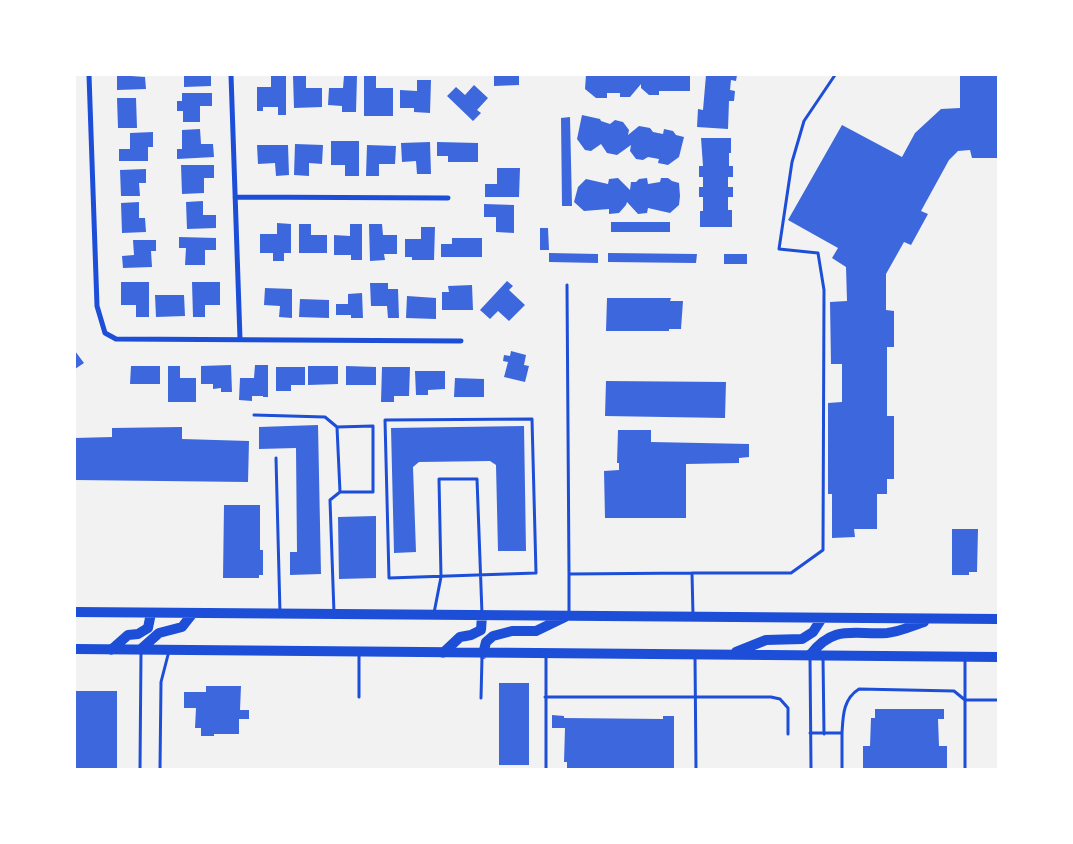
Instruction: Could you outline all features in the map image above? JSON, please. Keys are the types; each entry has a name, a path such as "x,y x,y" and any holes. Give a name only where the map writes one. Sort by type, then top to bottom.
{"main road":[{"path":"75,612 998,620"},
{"path":"111,650 128,635 138,634 148,628 151,613"},
{"path":"141,649 159,633 182,627 193,613"},
{"path":"443,653 460,637 471,635 481,630 482,615"},
{"path":"482,654 486,642 493,636 512,631 536,631 568,616"},
{"path":"730,654 766,640 802,639 813,632 822,618"},
{"path":"810,655 823,641 841,633 889,633 932,620"},
{"path":"75,649 998,657"}],"street":[{"path":"89,75 96,306 105,333 116,338 462,341"},
{"path":"231,75 240,339"},
{"path":"235,197 448,198"}],"lane":[{"path":"569,574 791,573 823,550 824,290 818,252 778,249 792,162 804,121 835,75"},
{"path":"567,285 568,616"},
{"path":"254,415 325,417 337,427 373,426 373,492 340,492 330,500 334,614"},
{"path":"532,419 536,573 481,575 389,578 385,420 532,419"},
{"path":"337,427 340,492"},
{"path":"276,458 280,614"},
{"path":"433,615 441,577 438,479 477,479 482,615"},
{"path":"692,573 693,617"},
{"path":"140,769 141,649"},
{"path":"160,769 161,682 170,650"},
{"path":"359,652 359,697"},
{"path":"481,698 482,654"},
{"path":"546,654 546,769"},
{"path":"695,655 696,769"},
{"path":"810,655 811,769"},
{"path":"823,656 824,734"},
{"path":"965,657 965,769"},
{"path":"842,769 843,716 850,694 859,689 954,691 965,700 998,700"},
{"path":"546,697 771,697 780,700 788,708 788,734"},
{"path":"810,733 842,733"}],"building":[{"path":"117,75 145,77 146,89 117,90"},
{"path":"184,75 211,75 211,86 184,87"},
{"path":"494,75 519,75 519,85 494,86"},
{"path":"586,75 690,75 690,91 659,91 659,95 649,95 641,88 641,84 630,97 620,97 620,93 607,93 607,98 596,98 585,89"},
{"path":"706,75 737,75 736,81 731,80 730,90 735,91 734,101 729,101 728,129 697,127 698,109 703,110"},
{"path":"960,75 998,75 998,158 972,158 970,150 958,151 949,160 921,211 928,214 911,245 904,242 886,274 886,310 894,311 894,347 887,347 887,416 894,416 894,479 887,479 887,494 877,494 877,529 854,529 855,537 832,538 832,494 828,494 828,403 842,402 842,364 831,364 830,302 847,301 846,267 832,258 838,248 788,220 842,125 902,157 915,133 941,109 960,108"},
{"path":"271,76 286,76 286,115 278,115 278,107 263,107 263,111 257,111 257,87 271,87"},
{"path":"293,76 306,76 306,88 322,88 322,107 294,108"},
{"path":"344,76 357,76 356,112 342,112 342,106 328,105 329,88 343,88"},
{"path":"364,76 376,76 376,88 393,88 393,116 364,116"},
{"path":"417,80 431,80 430,113 414,112 414,108 400,108 400,90 417,91"},
{"path":"474,85 488,98 477,110 481,113 473,121 447,96 456,87 465,95"},
{"path":"182,93 212,93 212,106 200,106 200,122 183,122 183,111 177,111 177,101 182,101"},
{"path":"117,98 136,98 137,128 118,128"},
{"path":"582,115 600,119 610,124 615,120 623,122 629,130 628,135 639,126 650,128 653,132 663,134 664,129 673,131 676,135 684,137 679,157 668,165 658,163 659,159 648,157 643,160 636,159 630,151 631,145 617,155 607,153 601,144 591,151 585,150 577,139"},
{"path":"570,117 572,206 562,206 561,118"},
{"path":"200,129 201,144 213,144 214,157 177,159 177,149 182,149 182,130"},
{"path":"153,132 153,147 148,147 148,161 119,161 119,149 130,149 130,133"},
{"path":"701,138 731,138 729,166 733,166 733,177 728,177 728,187 733,187 733,197 728,197 728,210 732,210 732,227 700,227 700,211 703,211 703,197 699,197 699,187 703,187 703,177 699,177 699,166 703,166"},
{"path":"331,141 359,141 359,176 345,176 345,165 331,165"},
{"path":"430,142 431,174 417,174 416,161 402,162 401,143"},
{"path":"437,142 478,143 478,162 448,162 448,156 437,156"},
{"path":"295,144 323,145 322,164 309,163 309,176 294,175"},
{"path":"257,145 288,145 289,175 276,176 275,163 258,164"},
{"path":"367,145 396,146 395,164 379,164 379,176 366,176"},
{"path":"181,165 214,165 214,178 204,178 204,193 182,194"},
{"path":"497,168 520,168 519,197 485,197 485,184 497,184"},
{"path":"146,169 146,183 139,183 140,196 121,196 120,170"},
{"path":"618,178 630,190 631,182 636,182 639,179 647,178 648,184 660,182 661,178 668,178 679,183 679,205 670,213 648,208 647,213 638,214 627,202 619,213 609,214 609,209 584,211 574,202 578,187 586,179 608,184 609,179"},
{"path":"203,201 203,215 216,215 216,228 187,229 186,202"},
{"path":"139,202 139,218 145,218 146,232 122,233 121,203"},
{"path":"484,204 514,205 514,233 496,232 496,217 484,217"},
{"path":"611,222 670,222 670,232 611,232"},
{"path":"277,223 291,224 291,253 284,253 284,261 273,261 273,253 260,253 260,234 277,234"},
{"path":"299,224 311,224 311,235 327,235 327,253 299,253"},
{"path":"350,224 362,224 362,260 351,260 351,255 334,255 334,235 350,236"},
{"path":"369,224 382,224 383,235 397,235 397,254 384,254 385,260 370,261"},
{"path":"421,227 435,227 434,260 412,260 412,257 405,257 405,239 421,239"},
{"path":"540,228 548,228 549,250 540,250"},
{"path":"179,237 216,238 216,250 205,250 205,265 185,265 186,248 179,248"},
{"path":"452,238 482,238 482,257 441,257 441,244 452,244"},
{"path":"133,240 156,240 156,251 151,251 152,267 123,268 122,256 134,255"},
{"path":"549,253 598,254 598,263 549,262"},
{"path":"608,253 697,254 696,263 608,262"},
{"path":"724,254 747,254 747,264 724,264"},
{"path":"507,281 513,286 509,290 525,305 509,321 498,311 490,319 480,310"},
{"path":"121,282 149,282 149,317 136,317 136,305 121,305"},
{"path":"192,282 220,282 220,305 205,305 205,317 193,317"},
{"path":"370,283 388,283 388,289 398,289 399,318 388,318 387,306 371,306"},
{"path":"472,285 473,310 442,310 442,292 449,292 448,286"},
{"path":"265,288 292,289 292,318 279,317 280,306 264,305"},
{"path":"362,293 363,318 351,318 351,315 336,315 336,304 348,304 348,294"},
{"path":"155,295 184,295 185,316 156,317"},
{"path":"407,296 436,298 436,319 406,318"},
{"path":"607,298 671,298 670,301 683,301 681,329 669,329 669,331 606,331"},
{"path":"300,299 329,300 329,318 299,317"},
{"path":"75,351 84,363 75,369"},
{"path":"511,351 526,355 524,365 529,366 525,382 504,377 508,362 503,361 504,355 510,356"},
{"path":"231,365 232,392 221,392 221,388 213,389 213,384 201,384 201,366"},
{"path":"255,365 268,365 268,397 252,396 252,401 239,400 240,378 254,378"},
{"path":"131,366 160,366 160,384 130,384"},
{"path":"168,366 180,366 180,378 196,378 196,402 168,402"},
{"path":"308,366 338,366 338,384 308,385"},
{"path":"346,366 376,367 376,385 346,385"},
{"path":"276,367 305,367 305,385 291,385 291,391 276,391"},
{"path":"382,367 410,367 409,396 394,396 394,402 381,402"},
{"path":"415,371 445,371 445,389 428,390 428,395 416,395"},
{"path":"455,378 484,379 484,397 454,397"},
{"path":"606,381 726,382 725,418 605,416"},
{"path":"318,425 321,574 290,575 290,552 297,552 296,448 259,449 259,427"},
{"path":"524,426 526,551 498,551 496,465 490,461 419,462 413,467 416,552 394,553 391,428"},
{"path":"182,427 182,439 249,441 248,482 75,480 75,438 112,437 112,428"},
{"path":"618,430 651,430 651,442 749,444 749,457 739,458 739,463 686,464 686,518 605,518 604,471 619,470 619,463 617,463"},
{"path":"224,505 260,505 260,550 263,550 263,575 259,575 259,578 223,578"},
{"path":"376,516 376,578 339,579 338,517"},
{"path":"952,529 978,529 977,572 969,572 969,575 952,575"},
{"path":"499,683 529,683 529,765 499,765"},
{"path":"206,686 241,686 240,710 249,710 249,719 239,719 239,734 201,736 201,728 195,728 196,708 184,708 184,692 206,692"},
{"path":"75,691 117,691 117,769 75,769"},
{"path":"875,709 944,709 944,719 938,719 939,746 947,746 947,769 863,769 863,746 870,746 871,718 875,718"},
{"path":"552,715 564,716 564,718 663,719 663,716 674,716 674,769 567,769 567,762 564,762 565,728 552,728"}]}
